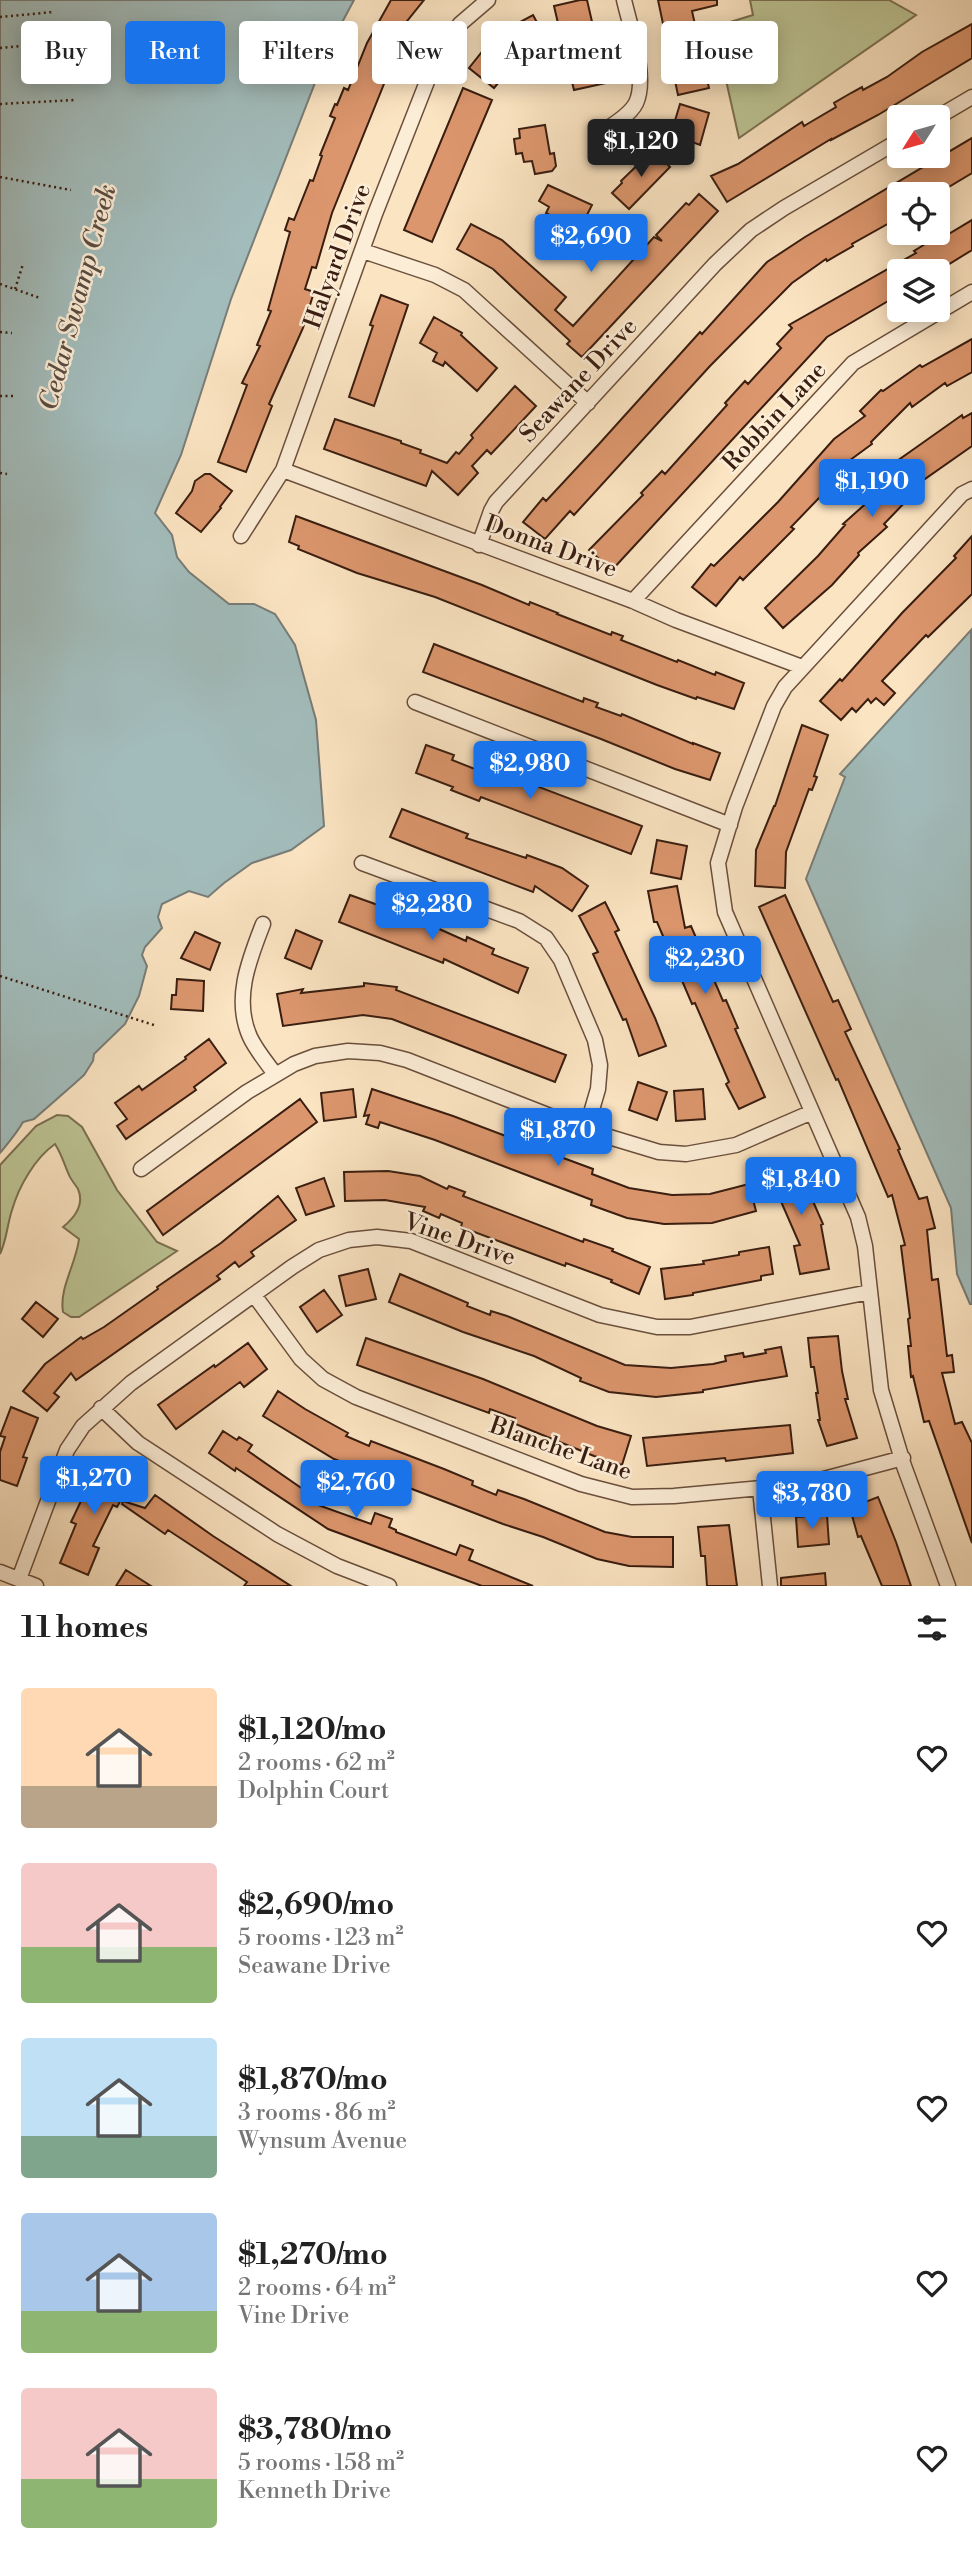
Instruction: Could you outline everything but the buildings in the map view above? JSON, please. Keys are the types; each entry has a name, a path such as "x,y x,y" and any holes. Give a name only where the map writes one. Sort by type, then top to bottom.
{"street":[{"name":"Halyard Drive","path":"241,536 283,470 430,74 444,46 460,24 488,0"},
{"path":"602,132 630,111 636,103 639,90 639,67 624,0"},
{"path":"950,110 972,97"},
{"name":"Seawane Drive","path":"480,545 496,502 715,264 751,230 887,148"},
{"path":"363,251 435,275 464,290 588,403"},
{"name":"Robbin Lane","path":"633,601 853,363 972,292"},
{"name":"Donna Drive","path":"283,470 802,667"},
{"path":"948,1586 889,1421 881,1390 865,1246 858,1217 725,912 718,863 774,706 785,687 962,494 972,489"},
{"path":"415,702 730,825"},
{"path":"362,863 519,921 546,938 561,960 595,1040 600,1065 598,1089 586,1130"},
{"path":"263,924 244,978 243,1006 250,1037 275,1074"},
{"path":"141,1169 275,1074 315,1056 348,1051 380,1053 408,1060 586,1130 638,1147 686,1154 736,1145 812,1112"},
{"name":"Vine Drive","path":"19,1579 67,1450 83,1426 131,1383 319,1250 349,1240 377,1237 411,1241 600,1315 657,1327 690,1327 870,1292"},
{"name":"Blanche Lane","path":"254,1295 301,1359 323,1379 356,1397 569,1479 632,1497 760,1489 828,1479 903,1458"},
{"path":"101,1408 138,1443 277,1534 337,1566 389,1586"},
{"path":"760,1489 770,1586"},
{"path":"0,1572 36,1586"}],"path":[{"path":"0,17 53,12"},
{"path":"0,48 21,46"},
{"path":"0,104 74,100"},
{"path":"0,177 71,190"},
{"path":"15,289 23,264"},
{"path":"0,284 40,298"},
{"path":"0,332 12,333"},
{"path":"0,396 14,396"},
{"path":"0,473 7,474"},
{"path":"0,975 156,1026"}],"green space":[{"path":"750,0 889,0 916,15 739,138 727,84 778,84 778,21 734,21 753,15"},
{"path":"57,1115 68,1116 82,1127 117,1190 157,1242 177,1251 79,1317 71,1317 63,1312 62,1303 79,1239 63,1227 77,1211 80,1195 55,1144 34,1165 23,1182 0,1254 0,1165 36,1126"}],"water":[{"name":"Cedar Swamp Creek","path":"0,0 354,0 343,21 239,21 239,84 315,84 231,299 181,455 155,513 172,535 177,557 189,572 229,604 254,604 275,614 295,645 316,720 324,826 291,850 252,863 208,897 189,891 162,904 158,917 162,928 145,947 142,955 147,966 139,996 125,1024 94,1054 93,1061 84,1075 34,1119 23,1122 0,1153"},
{"path":"971,630 970,1304 957,1274 951,1208 806,879 845,777 840,774"}]}
